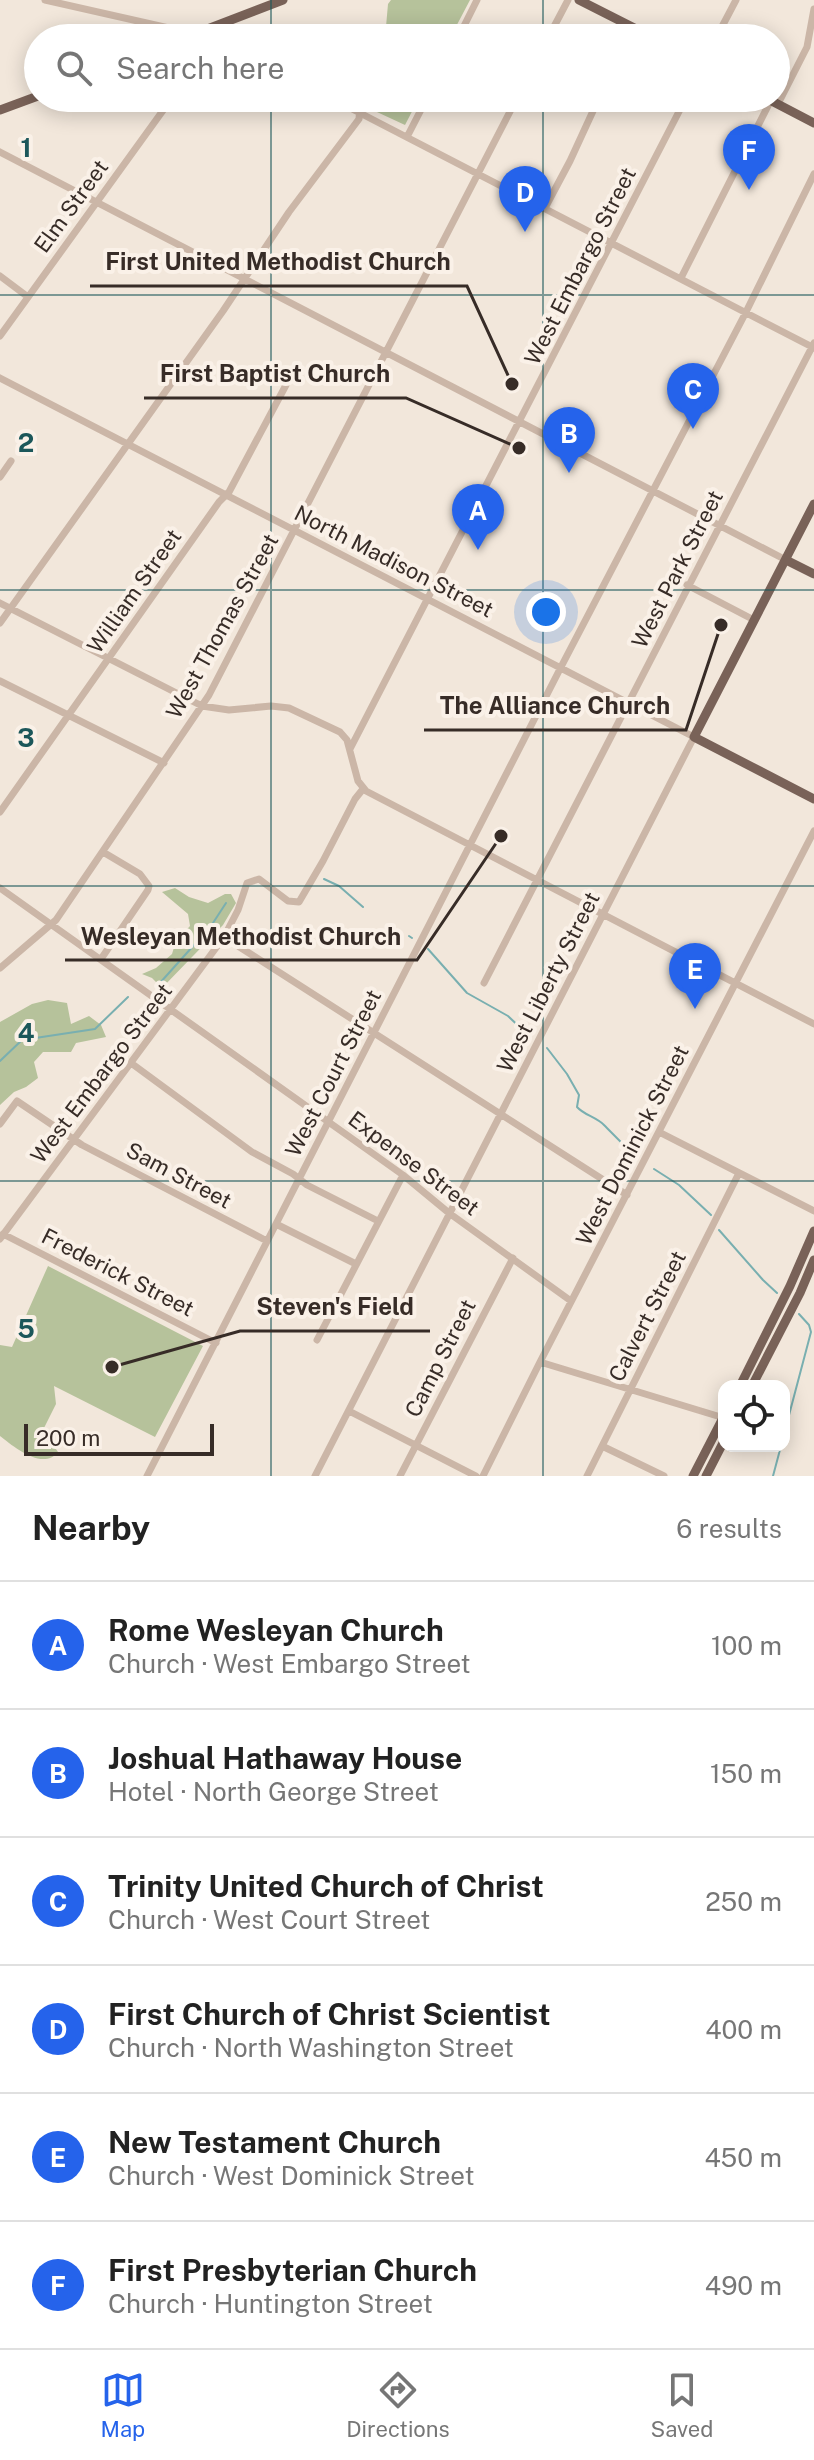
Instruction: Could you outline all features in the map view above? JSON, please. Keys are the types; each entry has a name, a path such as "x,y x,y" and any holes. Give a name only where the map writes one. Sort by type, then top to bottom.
{"main road":[{"path":"218,24 270,2 283,0"},
{"path":"579,0 618,24"},
{"path":"0,110 24,101"},
{"path":"790,110 814,123"},
{"name":"West Liberty Street","path":"694,737 814,504"},
{"path":"786,560 814,574"},
{"name":"North Madison Street","path":"694,737 814,799"},
{"path":"743,1380 814,1231"},
{"path":"755,1380 814,1260"},
{"path":"693,1476 718,1428"},
{"path":"706,1476 718,1452"}],"street":[{"path":"45,0 141,24"},
{"path":"465,24 477,0"},
{"path":"555,24 568,0"},
{"path":"723,24 736,0"},
{"path":"790,77 811,48 814,9"},
{"name":"Elm Street","path":"0,336 162,112"},
{"path":"407,137 420,112"},
{"name":"West Thomas Street","path":"0,968 52,925 202,706 510,112"},
{"path":"545,208 593,112"},
{"name":"West Embargo Street","path":"350,749 679,112"},
{"path":"681,278 766,112"},
{"path":"0,623 246,279 289,212 359,119 360,113 745,314 813,346"},
{"path":"0,152 786,560"},
{"name":"West Court Street","path":"147,1476 745,314 814,174"},
{"path":"0,276 28,297"},
{"name":"West Park Street","path":"484,983 813,346"},
{"name":"North Madison Street","path":"0,378 694,737"},
{"name":"William Street","path":"0,812 234,485 286,385"},
{"path":"0,477 11,461"},
{"path":"687,585 754,620"},
{"path":"0,603 202,706 229,710 271,706 289,708 340,732 347,740 363,789 814,1024"},
{"path":"0,681 164,763"},
{"name":"West Liberty Street","path":"315,1476 694,737"},
{"name":"West Embargo Street","path":"2,1236 224,937 250,880 259,879 288,901 299,902 363,789"},
{"name":"West Dominick Street","path":"483,1476 814,831"},
{"path":"101,959 149,886 140,874 103,852"},
{"name":"Expense Street","path":"0,888 403,1175 449,1213 571,1301"},
{"path":"224,937 627,1195"},
{"path":"131,1063 252,1152 378,1221"},
{"name":"Sam Street","path":"0,1124 17,1101 74,1140 267,1241"},
{"path":"659,1132 814,1211"},
{"name":"Calvert Street","path":"587,1476 739,1173"},
{"path":"317,1340 403,1175"},
{"path":"276,1224 356,1264"},
{"name":"Frederick Street","path":"2,1236 216,1343"},
{"name":"Camp Street","path":"400,1476 513,1258"},
{"path":"540,1362 718,1415"},
{"path":"349,1411 476,1476"},
{"path":"602,1446 664,1476"}],"green space":[{"path":"391,0 470,0 457,24 386,24"},
{"path":"377,112 412,112 405,125"},
{"path":"175,888 189,897 208,903 231,894 236,903 223,925 162,988 152,978 142,974 156,968 172,954 176,941 190,926 188,914 162,892"},
{"path":"48,1000 67,1003 71,1024 89,1016 101,1025 106,1037 76,1043 71,1052 43,1052 34,1062 38,1078 14,1092 0,1105 0,1022 32,1004"},
{"path":"48,1266 203,1346 155,1437 54,1386 56,1404 43,1430 58,1452 45,1459 37,1458 0,1436 0,1345 12,1347"}],"waterway":[{"path":"324,879 339,886 363,907"},
{"path":"159,984 211,926 226,903"},
{"path":"428,949 467,993 508,1016 526,1033"},
{"path":"0,1061 22,1040 95,1029 128,997"},
{"path":"547,1048 579,1095 577,1107 601,1122 637,1157"},
{"path":"654,1169 679,1185 711,1215"},
{"path":"719,1230 777,1293"},
{"path":"790,1411 811,1332 799,1314"},
{"path":"773,1476 779,1452"}],"place":[{"name":"First Presbyterian Church","path":"749,190"},
{"name":"First Church of Christ Scientist","path":"525,232"},
{"name":"First United Methodist Church","path":"512,384"},
{"name":"Trinity United Church of Christ","path":"693,429"},
{"name":"First Baptist Church","path":"519,448"},
{"name":"Joshual Hathaway House","path":"569,473"},
{"name":"Rome Wesleyan Church","path":"478,550"},
{"name":"The Alliance Church","path":"721,625"},
{"name":"Wesleyan Methodist Church","path":"501,836"},
{"name":"New Testament Church","path":"695,1009"},
{"name":"Steven's Field","path":"112,1367"}]}
